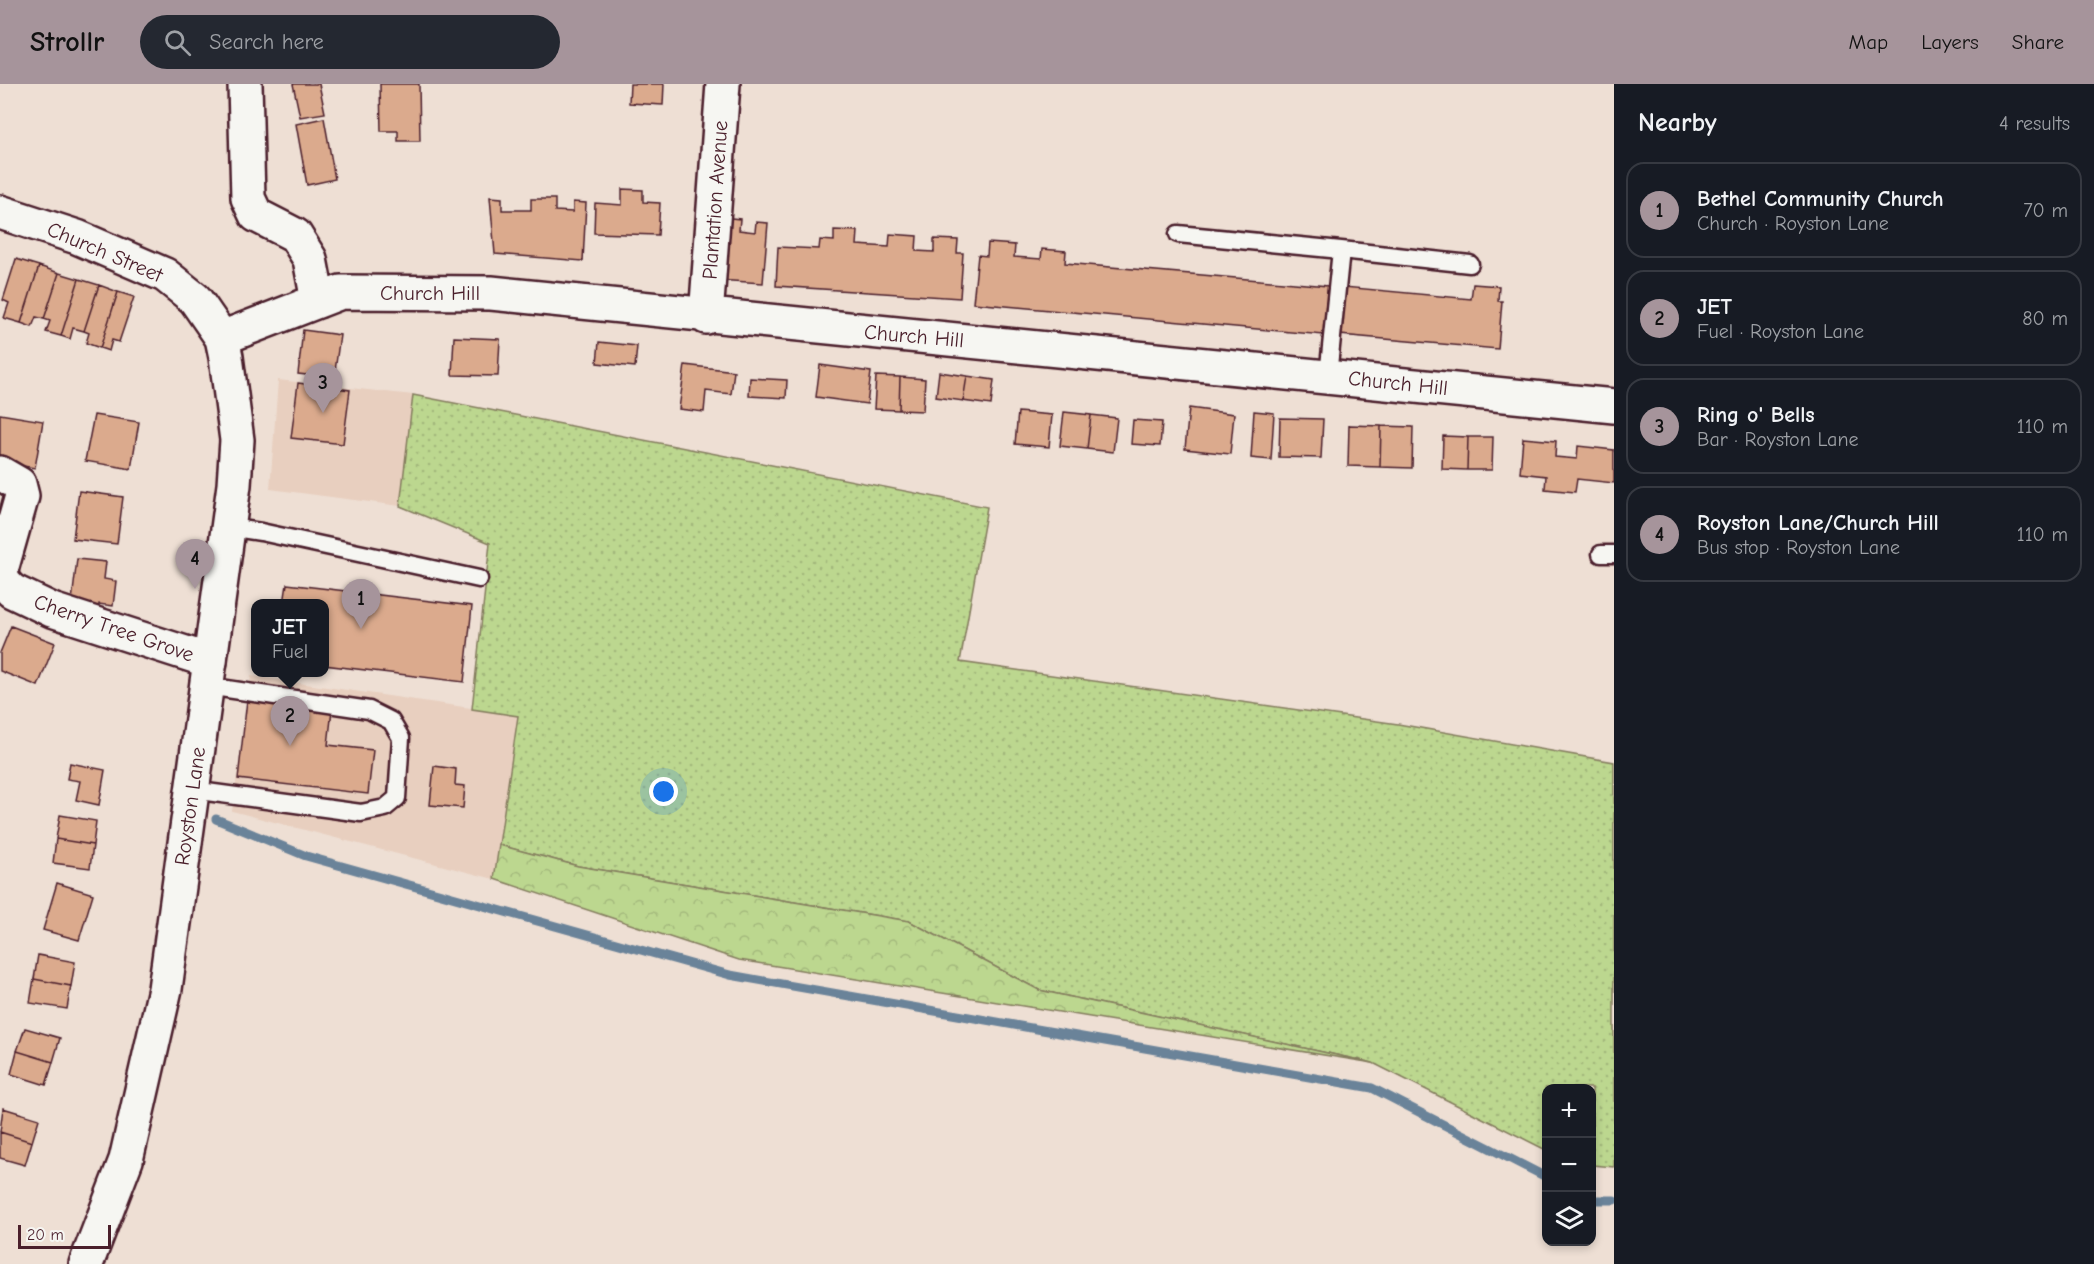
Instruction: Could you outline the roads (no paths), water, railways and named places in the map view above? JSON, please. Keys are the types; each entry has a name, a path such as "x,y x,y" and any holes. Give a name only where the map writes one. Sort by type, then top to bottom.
{"street":[{"path":"245,84 248,198 256,215 296,235 310,259 318,301"},
{"name":"Plantation Avenue","path":"706,316 723,84"},
{"name":"Church Street","path":"0,212 77,237 165,274 195,299 222,338"},
{"name":"Church Hill","path":"222,338 341,292 491,293 1614,406"},
{"name":"Royston Lane","path":"86,1264 126,1160 165,989 228,527 237,440 222,338"},
{"name":"Cherry Tree Grove","path":"0,473 19,484 22,496 1,570 3,582 12,591 52,610 208,674"}],"lane":[{"path":"1179,234 1470,264"},
{"path":"1328,376 1341,250"},
{"path":"228,527 479,579"},
{"path":"192,790 362,813 385,808 397,798 401,738 391,721 369,710 208,674"}],"waterway":[{"path":"216,819 306,856 730,975 1372,1088 1542,1175"},
{"path":"1596,1200 1614,1200"}],"place":[{"name":"Ring o' Bells","path":"323,413"},
{"name":"Royston Lane/Church Hill","path":"195,589"},
{"name":"Bethel Community Church","path":"361,629"},
{"name":"JET","path":"290,746"}]}
